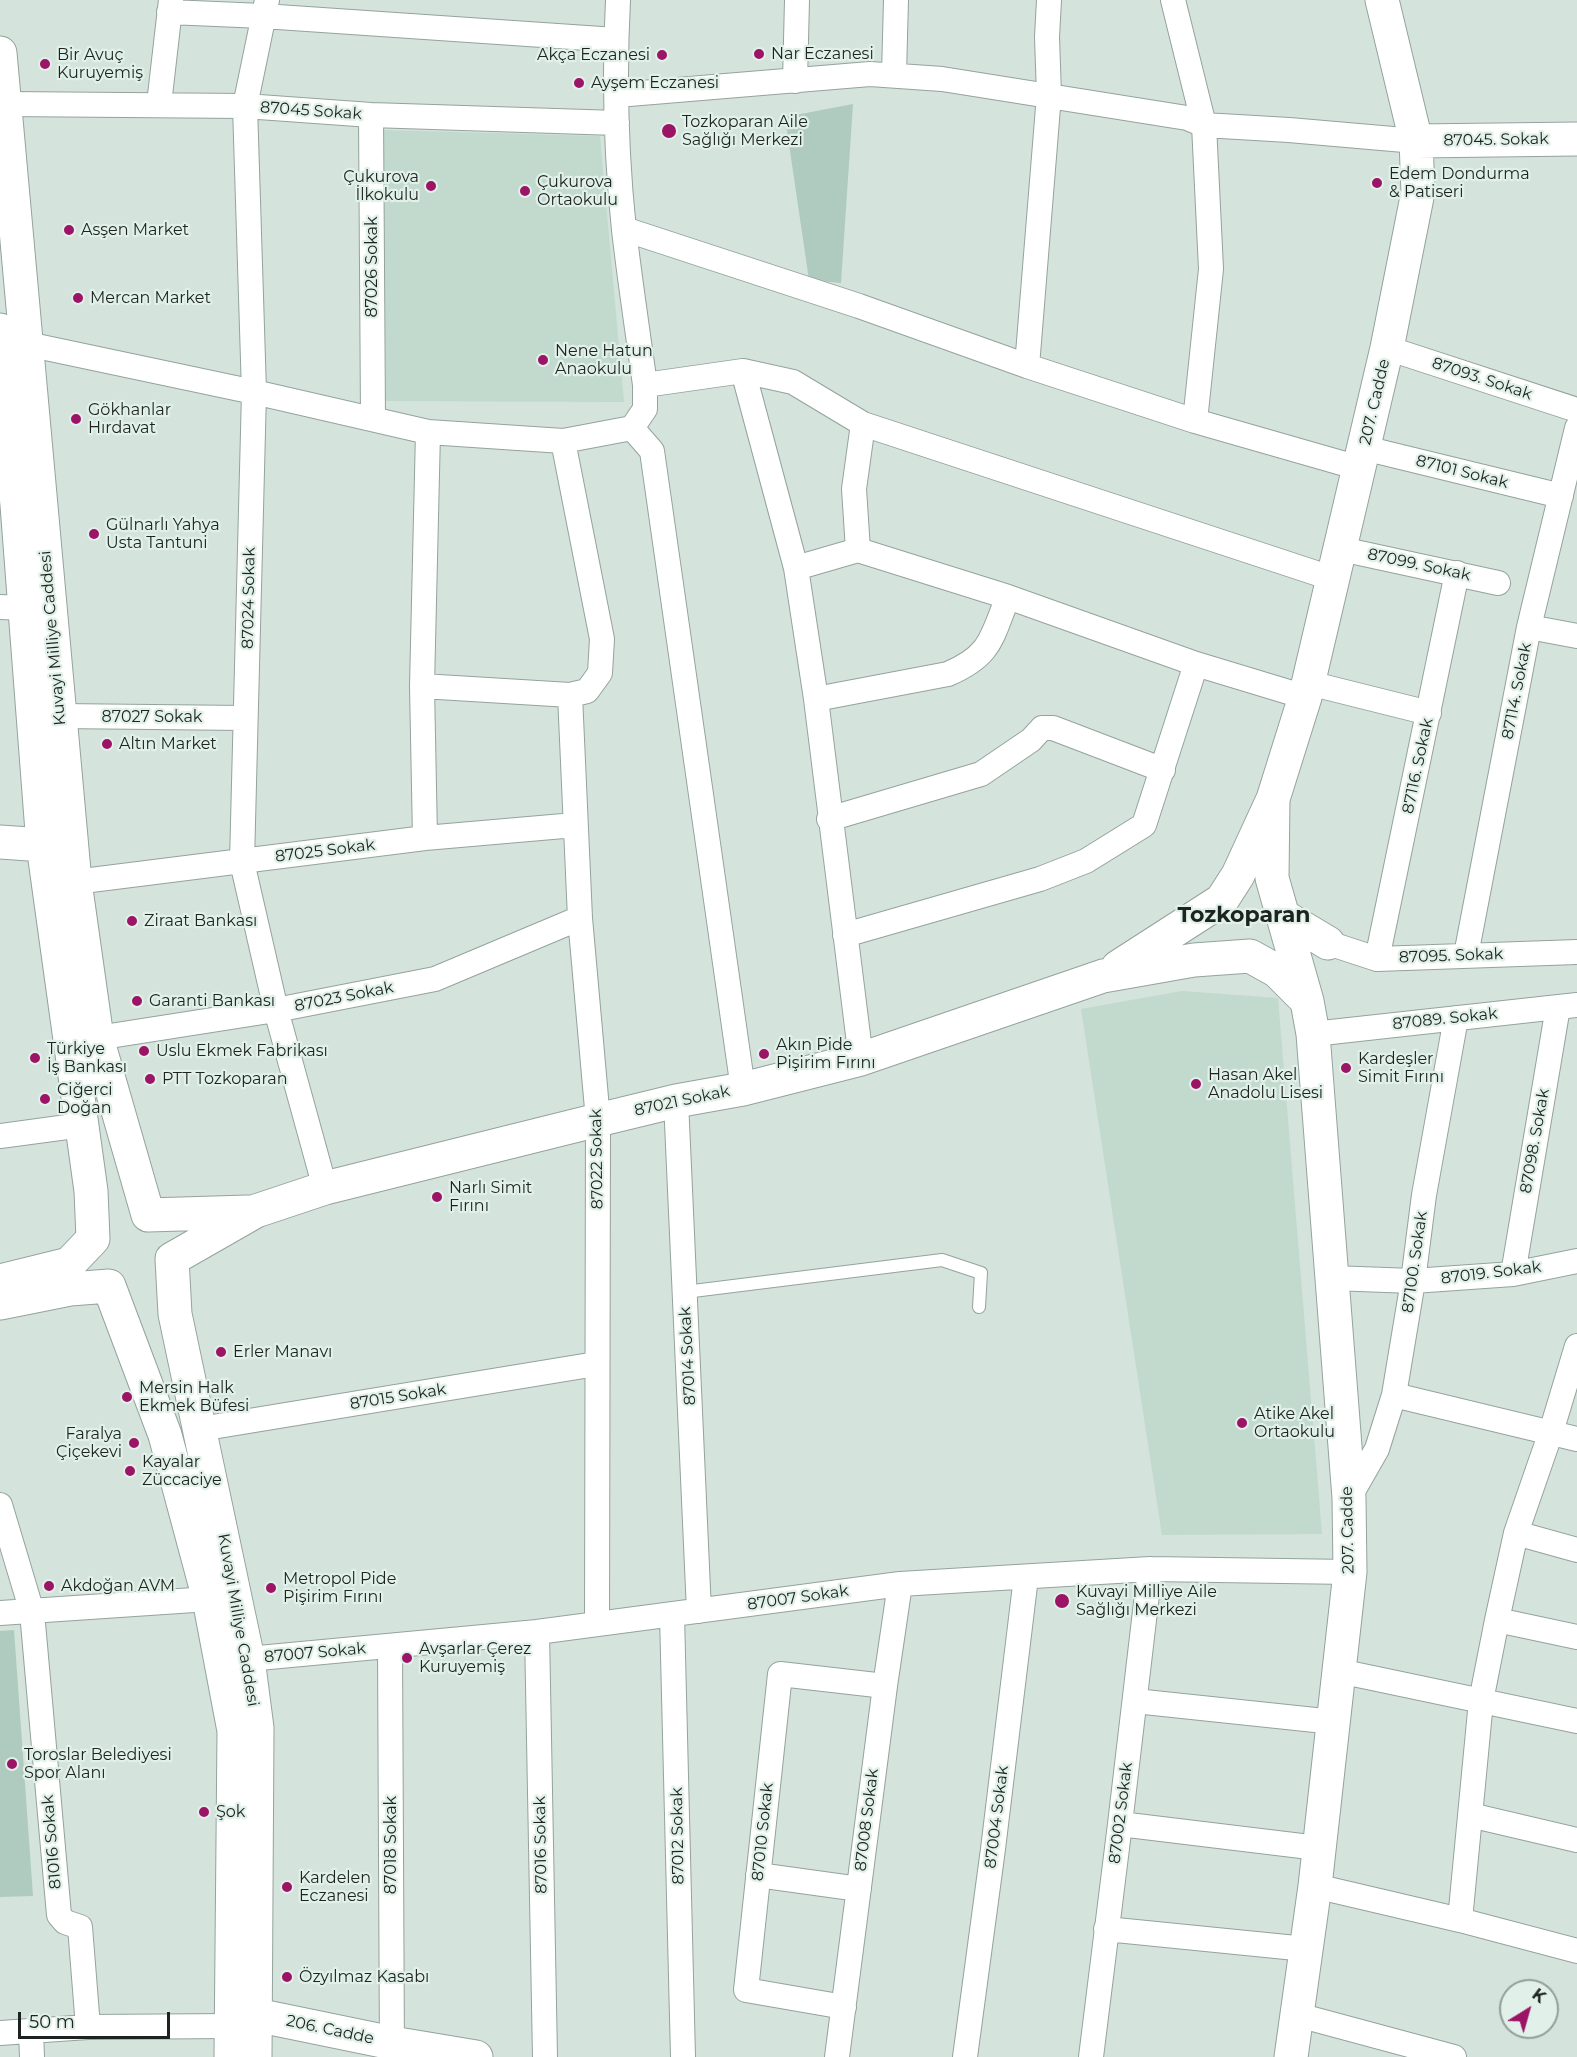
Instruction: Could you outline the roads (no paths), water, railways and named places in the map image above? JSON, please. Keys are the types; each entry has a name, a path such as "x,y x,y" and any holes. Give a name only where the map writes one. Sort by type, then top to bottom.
{"street":[{"path":"14,337 428,432 563,441 632,428 645,409 645,385 624,229 617,123 618,0"},
{"path":"795,81 797,0"},
{"path":"894,75 896,0"},
{"path":"1027,366 1049,95 1047,37 1049,0"},
{"path":"1173,0 1204,124 1211,269 1195,421"},
{"name":"207. Cadde","path":"1291,2057 1315,1886 1350,1572 1349,1498 1314,1034 1272,878 1274,799 1307,690 1337,564 1388,348 1418,192 1416,141 1382,0"},
{"path":"159,104 170,6 265,8 616,39"},
{"name":"87024 Sokak","path":"265,8 245,106 254,392 242,862 276,1010 325,1188"},
{"name":"Kuvayi Milliye Caddesi","path":"0,53 5,104 14,337 59,716 75,882 97,1038 148,1215"},
{"path":"617,94 870,74 894,75 942,79 1049,95 1188,118 1204,124 1416,141"},
{"name":"87045 Sokak","path":"5,104 245,106 370,115 617,123"},
{"name":"87026 Sokak","path":"370,115 373,419"},
{"name":"87045. Sokak","path":"1416,141 1577,139"},
{"name":"87101 Sokak","path":"624,229 859,306 1027,366 1195,421 1362,458 1561,496"},
{"name":"Kuvayi Milliye Caddesi","path":"14,337 7,479 12,608 91,1191 93,1239"},
{"name":"87093. Sokak","path":"1388,348 1577,410"},
{"path":"645,385 743,371 796,568 816,699 861,1059"},
{"name":"87099. Sokak","path":"743,371 793,382 863,424 1337,564 1457,573 1498,583"},
{"path":"858,550 854,489 863,424"},
{"path":"632,428 652,450 743,1089"},
{"name":"87114. Sokak","path":"1466,956 1529,627 1577,428"},
{"path":"426,838 422,686 428,432"},
{"path":"422,686 570,695 587,691 600,673 602,639 563,441"},
{"path":"796,568 858,550 1008,597 1196,664 1307,690 1429,713"},
{"name":"87116. Sokak","path":"1377,959 1457,573"},
{"path":"816,699 948,674 969,665 987,648 1008,597"},
{"path":"1529,627 1577,636"},
{"path":"845,935 1040,879 1086,861 1124,840 1144,825 1196,664"},
{"name":"87022 Sokak","path":"570,695 580,918 598,1120 597,1624"},
{"name":"87027 Sokak","path":"59,716 245,718"},
{"path":"830,819 981,774 1031,740 1042,728 1053,728 1163,770"},
{"path":"1274,799 1238,875 1216,909 1215,932 1229,950 1239,955 1250,956 1277,971 1306,1001"},
{"name":"87025 Sokak","path":"75,882 426,838 575,825"},
{"path":"0,842 43,845"},
{"path":"1252,887 1273,896 1283,916 1283,928 1279,939 1272,948 1262,954 1194,960 1103,976 1180,928 1222,900 1230,892 1241,888 1252,887"},
{"path":"1283,916 1328,943"},
{"name":"87023 Sokak","path":"97,1038 276,1010 435,979 580,918"},
{"name":"87095. Sokak","path":"1328,943 1377,959 1577,952"},
{"name":"87021 Sokak","path":"172,1259 256,1211 325,1188 676,1101 743,1089 861,1059 1103,976"},
{"name":"87089. Sokak","path":"1314,1034 1567,1006"},
{"name":"87098. Sokak","path":"1513,1274 1567,1006"},
{"name":"87100. Sokak","path":"1349,1498 1377,1449 1394,1395 1413,1281 1424,1195 1456,1018"},
{"name":"87014 Sokak","path":"676,1101 699,1611"},
{"path":"0,1136 82,1125"},
{"name":"87021 Sokak","path":"148,1215 256,1211"},
{"path":"0,1281 69,1264 93,1239 100,1227 110,1218 122,1213 135,1212 148,1215 159,1223 168,1233 172,1246 172,1259 167,1272 148,1290 135,1293 122,1292 109,1286 99,1277 93,1265 91,1252 93,1239"},
{"name":"Kuvayi Milliye Caddesi","path":"172,1259 175,1314 248,1659 257,1728 240,2033"},
{"name":"87019. Sokak","path":"1332,1278 1413,1281 1513,1274 1577,1261"},
{"path":"0,1303 70,1289 109,1286"},
{"name":"Kuvayi Milliye Caddesi","path":"109,1286 165,1435 208,1599 234,1731 240,2033 255,2057"},
{"path":"1460,1920 1481,1701 1497,1620 1516,1533 1551,1432 1577,1346"},
{"name":"87015 Sokak","path":"200,1429 596,1364"},
{"path":"1394,1395 1577,1439"},
{"name":"81016 Sokak","path":"0,1505 32,1612 58,1915 65,1922 80,1927 88,2027"},
{"path":"1516,1533 1577,1550"},
{"name":"87007 Sokak","path":"248,1659 537,1632 900,1584 1150,1569 1350,1572"},
{"name":"87002 Sokak","path":"1091,2057 1150,1569"},
{"name":"87004 Sokak","path":"965,2057 1026,1577"},
{"name":"87008 Sokak","path":"837,2057 900,1584"},
{"path":"0,1613 208,1599"},
{"name":"87012 Sokak","path":"672,1615 683,2057"},
{"path":"1497,1620 1577,1637"},
{"name":"87016 Sokak","path":"537,1632 544,2057"},
{"name":"87018 Sokak","path":"390,1647 392,2050"},
{"path":"1339,1671 1577,1721"},
{"name":"87010 Sokak","path":"844,2007 746,1990 780,1674 885,1686"},
{"path":"1135,1701 1334,1722"},
{"path":"1470,1815 1577,1840"},
{"path":"1120,1824 1318,1848"},
{"path":"758,1875 859,1889"},
{"path":"1315,1886 1460,1920 1577,1951"},
{"path":"1106,1929 1306,1949"},
{"path":"1298,2015 1454,2057"},
{"path":"0,2033 88,2027 240,2033"},
{"path":"31,2031 32,2057"},
{"name":"206. Cadde","path":"240,2033 476,2057"}],"lane":[{"path":"685,1292 942,1260 981,1273 979,1307"}],"place":[{"name":"Nar Eczanesi","path":"759,54"},
{"name":"Akça Eczanesi","path":"662,55"},
{"name":"Bir Avuç Kuruyemiş","path":"45,64"},
{"name":"Ayşem Eczanesi","path":"579,83"},
{"name":"Tozkoparan Aile Sağlığı Merkezi","path":"669,131"},
{"name":"Edem Dondurma & Patiseri","path":"1377,183"},
{"name":"Çukurova İlkokulu","path":"431,186"},
{"name":"Çukurova Ortaokulu","path":"525,191"},
{"name":"Asşen Market","path":"69,230"},
{"name":"Mercan Market","path":"78,298"},
{"name":"Nene Hatun Anaokulu","path":"543,360"},
{"name":"Gökhanlar Hırdavat","path":"76,419"},
{"name":"Gülnarlı Yahya Usta Tantuni","path":"94,534"},
{"name":"Altın Market","path":"107,744"},
{"name":"Ziraat Bankası","path":"132,921"},
{"name":"Garanti Bankası","path":"137,1001"},
{"name":"Uslu Ekmek Fabrikası","path":"144,1051"},
{"name":"Akın Pide Pişirim Fırını","path":"764,1054"},
{"name":"Türkiye İş Bankası","path":"35,1058"},
{"name":"Kardeşler Simit Fırını","path":"1346,1068"},
{"name":"PTT Tozkoparan","path":"150,1079"},
{"name":"Hasan Akel Anadolu Lisesi","path":"1196,1084"},
{"name":"Ciğerci Doğan","path":"45,1099"},
{"name":"Narlı Simit Fırını","path":"437,1197"},
{"name":"Erler Manavı","path":"221,1352"},
{"name":"Mersin Halk Ekmek Büfesi","path":"127,1397"},
{"name":"Atike Akel Ortaokulu","path":"1242,1423"},
{"name":"Faralya Çiçekevi","path":"134,1443"},
{"name":"Kayalar Züccaciye","path":"130,1471"},
{"name":"Akdoğan AVM","path":"49,1586"},
{"name":"Metropol Pide Pişirim Fırını","path":"271,1588"},
{"name":"Kuvayi Milliye Aile Sağlığı Merkezi","path":"1062,1601"},
{"name":"Avşarlar Çerez Kuruyemiş","path":"407,1658"},
{"name":"Toroslar Belediyesi Spor Alanı","path":"12,1764"},
{"name":"Şok","path":"204,1812"},
{"name":"Kardelen Eczanesi","path":"287,1887"},
{"name":"Özyılmaz Kasabı","path":"287,1977"}],"district":[{"name":"Tozkoparan","path":"1244,916"}]}
